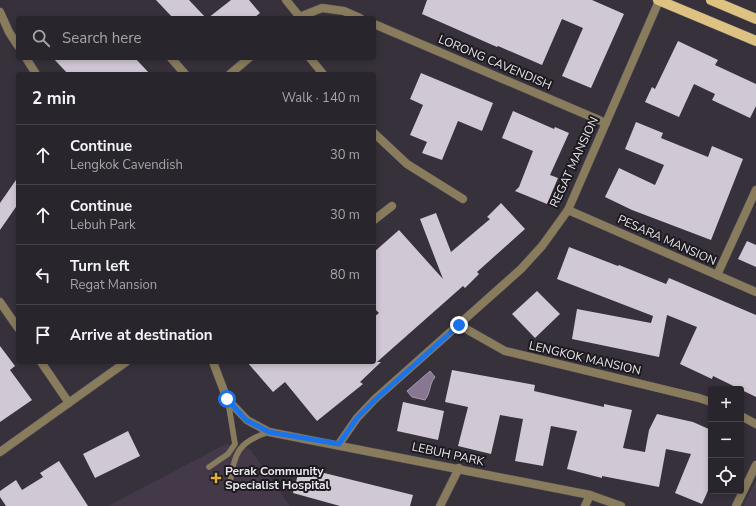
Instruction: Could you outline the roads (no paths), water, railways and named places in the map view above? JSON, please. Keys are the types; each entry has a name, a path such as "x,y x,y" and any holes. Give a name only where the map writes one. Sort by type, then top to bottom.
{"main road":[{"path":"658,0 756,41"},
{"path":"711,0 756,19"}],"street":[{"path":"286,0 297,16"},
{"name":"REGAT MANSION","path":"339,444 357,418 376,399 520,269 542,246 568,210 658,0"},
{"path":"301,16 322,8 344,11 355,16"},
{"path":"0,12 9,32 16,43"},
{"name":"LORONG CAVENDISH","path":"376,25 606,123"},
{"path":"27,60 35,72"},
{"path":"173,60 183,72"},
{"path":"232,72 247,60"},
{"path":"312,60 321,72"},
{"path":"376,135 407,164 463,199"},
{"path":"717,275 756,190"},
{"path":"376,218 392,206"},
{"name":"PESARA MANSION","path":"568,210 756,292"},
{"path":"0,302 16,325"},
{"name":"LENGKOK MANSION","path":"459,325 505,351 708,401"},
{"path":"42,364 69,403"},
{"path":"0,452 123,364"},
{"path":"215,364 227,399"},
{"name":"LEBUH PARK","path":"227,399 246,420 269,432 339,444 590,495 621,506"},
{"path":"744,418 756,424"},
{"path":"736,506 756,465"},
{"path":"440,506 459,468"},
{"path":"585,506 590,495"}],"lane":[{"path":"209,467 220,462 235,444 227,399"},
{"path":"230,483 236,458 244,443 252,437 269,432"}],"place":[{"name":"Perak Community Specialist Hospital","path":"216,478"}]}
